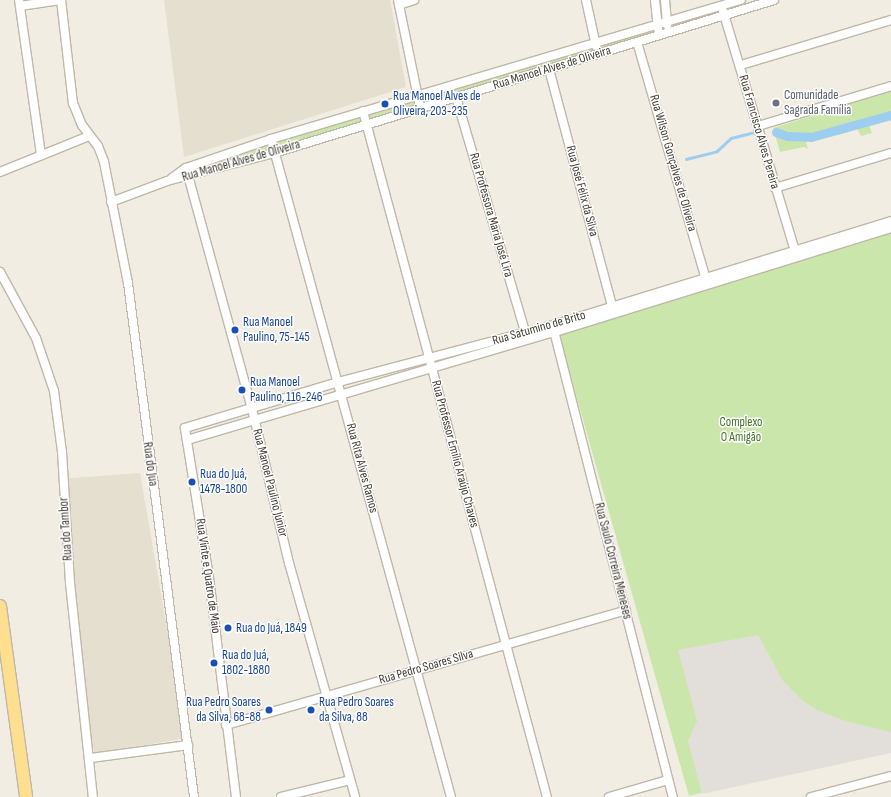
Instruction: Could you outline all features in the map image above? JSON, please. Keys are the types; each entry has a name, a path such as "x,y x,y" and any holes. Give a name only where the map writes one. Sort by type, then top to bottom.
{"main road":[{"path":"0,606 26,797"}],"street":[{"path":"41,155 19,3 61,0"},
{"name":"Rua do Jua","path":"61,0 73,103 82,126 98,146 104,162 128,283 194,797"},
{"path":"414,0 398,2 420,107"},
{"path":"586,0 597,54"},
{"path":"655,0 659,34"},
{"path":"665,0 668,32"},
{"name":"Rua Manoel Alves de Oliveira","path":"112,202 271,139 418,94 742,0"},
{"name":"Rua Manoel Alves de Oliveira","path":"188,172 274,152 774,0"},
{"name":"Rua Francisco Alves Pereira","path":"722,6 741,65 795,254"},
{"path":"741,65 891,20"},
{"name":"Rua Wilson Gonçalves de Oliveira","path":"637,42 707,281"},
{"name":"Rua José Félix da Silva","path":"549,69 612,310"},
{"path":"758,126 891,86"},
{"name":"Rua Professora Maria José Lira","path":"456,97 525,332"},
{"name":"Rua Professor Emílio Araújo Chaves","path":"363,111 428,358 432,368 547,797"},
{"path":"0,172 89,136"},
{"name":"Rua Rita Alves Ramos","path":"271,139 418,670 451,797"},
{"path":"775,188 891,154"},
{"name":"Rua Manoel Paulino Júnior","path":"188,172 252,409 289,563 328,696 355,797"},
{"name":"Rua Satumino de Brito","path":"795,254 891,221"},
{"name":"Rua Satumino de Brito","path":"187,440 432,368 554,328 795,254 891,228"},
{"name":"Rua do Tambor","path":"0,272 43,353 54,392 62,452 70,583 91,758 93,797"},
{"name":"Rua Satumino de Brito","path":"185,428 338,382 525,332 554,328"},
{"name":"Rua Saulo Correira Meneses","path":"554,328 673,797"},
{"name":"Rua Vinte e Quatro de Maio","path":"185,428 209,577 236,797"},
{"name":"Rua Pedro Soares Silva","path":"226,725 506,643 626,610"},
{"path":"91,758 188,745"},
{"path":"811,797 891,776"},
{"path":"281,797 350,780"},
{"path":"609,797 668,780"}],"shaded area":[{"path":"164,0 390,0 406,87 184,157"},
{"path":"140,473 186,738 95,754 75,676 59,479"},
{"path":"758,635 783,681 802,700 819,711 845,721 891,732 891,753 702,794 688,741 697,721 678,650"}],"green space":[{"path":"720,9 723,14 669,29 669,23"},
{"path":"656,27 657,33 598,51 597,43"},
{"path":"593,45 595,53 422,104 420,96"},
{"path":"891,91 891,119 869,125 872,133 861,136 857,129 838,135 836,132 806,142 808,149 804,147 780,152 773,128"},
{"path":"416,97 418,106 369,121 366,112"},
{"path":"360,114 364,123 275,150 273,141"},
{"path":"268,143 272,153 190,174 189,169"},
{"name":"Complexo O Amigão","path":"891,228 891,751 689,796 558,331"}],"waterway":[{"path":"776,132 787,136 811,137 891,115"},
{"path":"686,159 717,151 731,138 755,132"}],"place":[{"name":"Comunidade Sagrada Família","path":"776,103"},
{"name":"Rua Manoel Alves de Oliveira, 203-235","path":"385,104"},
{"name":"Rua Manoel Paulino, 75-145","path":"235,330"},
{"name":"Rua Manoel Paulino, 116-246","path":"242,390"},
{"name":"Rua do Juá, 1478-1800","path":"192,482"},
{"name":"Rua do Juá, 1849","path":"228,628"},
{"name":"Rua do Juá, 1802-1880","path":"214,663"},
{"name":"Rua Pedro Soares da Silva, 68-88","path":"269,710"},
{"name":"Rua Pedro Soares da Silva, 88","path":"311,710"}]}
